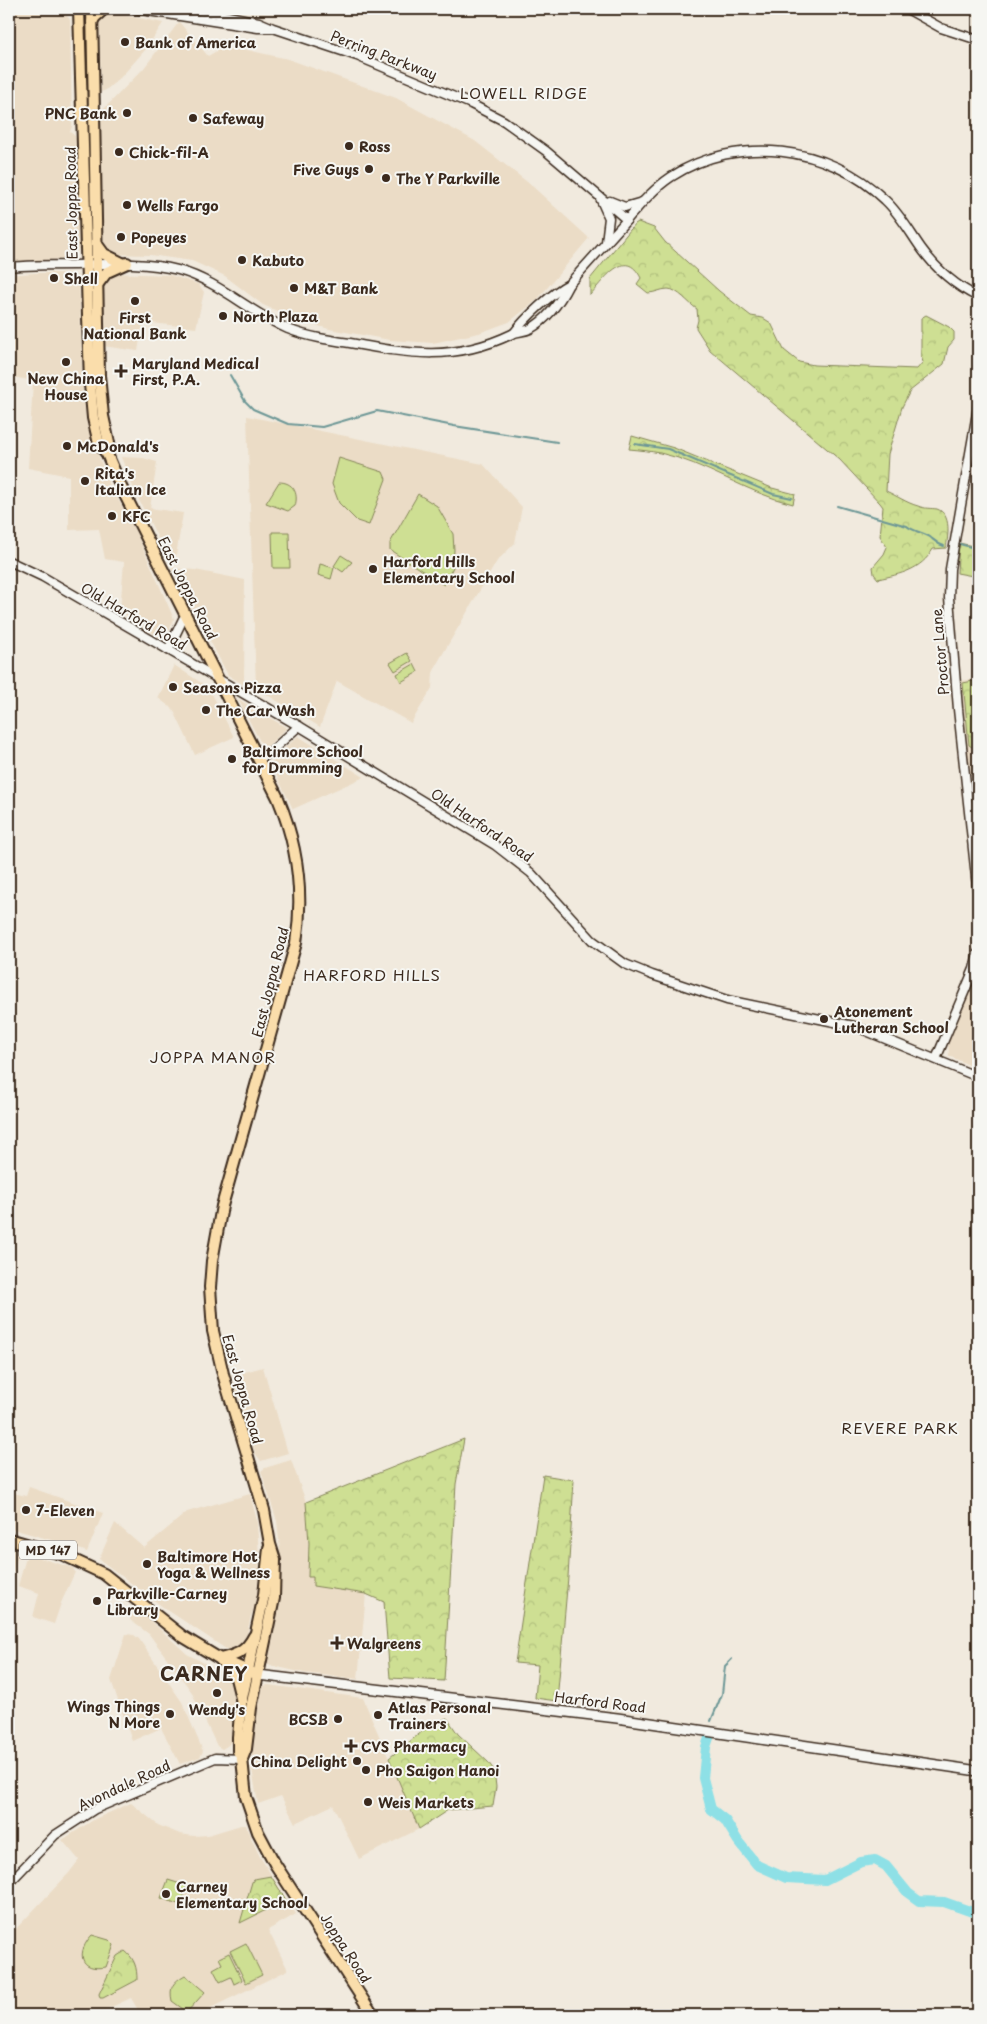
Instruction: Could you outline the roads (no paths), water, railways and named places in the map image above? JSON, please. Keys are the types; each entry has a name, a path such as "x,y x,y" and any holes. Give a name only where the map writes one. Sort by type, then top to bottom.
{"main road":[{"path":"70,9 76,19 79,32"},
{"name":"East Joppa Road","path":"80,9 79,32 92,264 88,350 92,410 100,444 107,454 122,489 283,809 292,838 300,895 298,929 287,978 222,1206 214,1247 210,1287 213,1331 218,1355 260,1495 275,1560 274,1598 253,1673"},
{"name":"East Joppa Road","path":"92,9 96,242 92,264 97,285 100,392 109,443 107,454"},
{"path":"91,23 104,9"},
{"path":"96,242 104,254 124,263"},
{"path":"97,285 107,272 124,263"},
{"name":"MD 147","path":"9,1538 61,1554 95,1569 118,1583 182,1636 220,1658"},
{"name":"East Joppa Road","path":"253,1673 270,1544"},
{"path":"241,1703 236,1678 220,1658 233,1656 243,1651 258,1628"},
{"name":"Harford Road","path":"220,1658 253,1673 617,1718 978,1771"},
{"name":"Joppa Road","path":"253,1673 241,1703 238,1750 242,1759 246,1798 264,1846 373,2015"},
{"name":"Joppa Road","path":"242,1759 246,1750 253,1673"}],"street":[{"name":"Perring Parkway","path":"135,9 179,12 258,28 273,28"},
{"name":"Perring Parkway","path":"192,9 259,22 357,56 472,104 529,138 596,192 626,220"},
{"path":"907,9 941,28 978,40"},
{"path":"9,267 124,263 158,265 199,277 226,291 269,320 295,332 329,340 406,353 430,354 475,348 501,340 514,333 529,330 544,317 561,300 569,284 643,201 671,178 685,169 723,155 748,151 772,151 818,160 849,172 878,194 901,218 935,265 954,282 978,297"},
{"path":"596,192 621,207 643,201"},
{"path":"596,192 609,218 606,243"},
{"name":"Proctor Lane","path":"978,407 950,569 948,598 978,896"},
{"name":"Old Harford Road","path":"9,561 42,577 299,726 511,856 541,883 585,934 610,955 625,964 727,1000 845,1023 978,1076"},
{"path":"168,650 183,619 186,617"},
{"path":"259,759 268,754 299,726"},
{"path":"936,1059 978,953"},
{"name":"Avondale Road","path":"9,1883 55,1835 90,1813 215,1758 242,1759"}],"waterway":[{"path":"230,375 245,401 253,409 288,424 322,427 377,411 454,426 557,442"},
{"path":"635,444 668,449 773,494 792,498"},
{"path":"837,506 907,526 927,535 944,546"},
{"path":"956,543 978,549"},
{"path":"711,1721 722,1694 725,1666 732,1659"},
{"path":"709,1738 706,1747 703,1778 711,1809 725,1820 738,1841 757,1865 786,1878 825,1880 861,1862 875,1860 886,1866 908,1893 919,1901 944,1902 978,1914"}],"place":[{"name":"Bank of America","path":"125,42"},
{"name":"PNC Bank","path":"127,113"},
{"name":"Safeway","path":"193,118"},
{"name":"Ross","path":"349,146"},
{"name":"Chick-fil-A","path":"119,152"},
{"name":"Five Guys","path":"369,169"},
{"name":"The Y Parkville","path":"386,178"},
{"name":"Wells Fargo","path":"127,205"},
{"name":"Popeyes","path":"121,237"},
{"name":"Kabuto","path":"242,260"},
{"name":"Shell","path":"54,278"},
{"name":"M&T Bank","path":"294,288"},
{"name":"First National Bank","path":"135,301"},
{"name":"North Plaza","path":"223,316"},
{"name":"New China House","path":"66,362"},
{"name":"Maryland Medical First, P.A.","path":"121,371"},
{"name":"McDonald's","path":"67,446"},
{"name":"Rita's Italian Ice","path":"85,481"},
{"name":"KFC","path":"112,516"},
{"name":"Harford Hills Elementary School","path":"373,569"},
{"name":"Seasons Pizza","path":"173,687"},
{"name":"The Car Wash","path":"206,710"},
{"name":"Baltimore School for Drumming","path":"232,759"},
{"name":"Atonement Lutheran School","path":"824,1019"},
{"name":"7-Eleven","path":"26,1510"},
{"name":"Baltimore Hot Yoga & Wellness","path":"147,1564"},
{"name":"Parkville-Carney Library","path":"97,1601"},
{"name":"Walgreens","path":"337,1643"},
{"name":"Wendy's","path":"217,1693"},
{"name":"Wings Things N More","path":"170,1714"},
{"name":"Atlas Personal Trainers","path":"378,1715"},
{"name":"BCSB","path":"338,1719"},
{"name":"CVS Pharmacy","path":"351,1746"},
{"name":"China Delight","path":"357,1761"},
{"name":"Pho Saigon Hanoi","path":"366,1770"},
{"name":"Weis Markets","path":"368,1802"},
{"name":"Carney Elementary School","path":"166,1894"}],"district":[{"name":"LOWELL RIDGE","path":"524,92"},
{"name":"HARFORD HILLS","path":"372,974"},
{"name":"JOPPA MANOR","path":"213,1056"},
{"name":"REVERE PARK","path":"900,1427"},
{"name":"CARNEY","path":"204,1673"}]}
